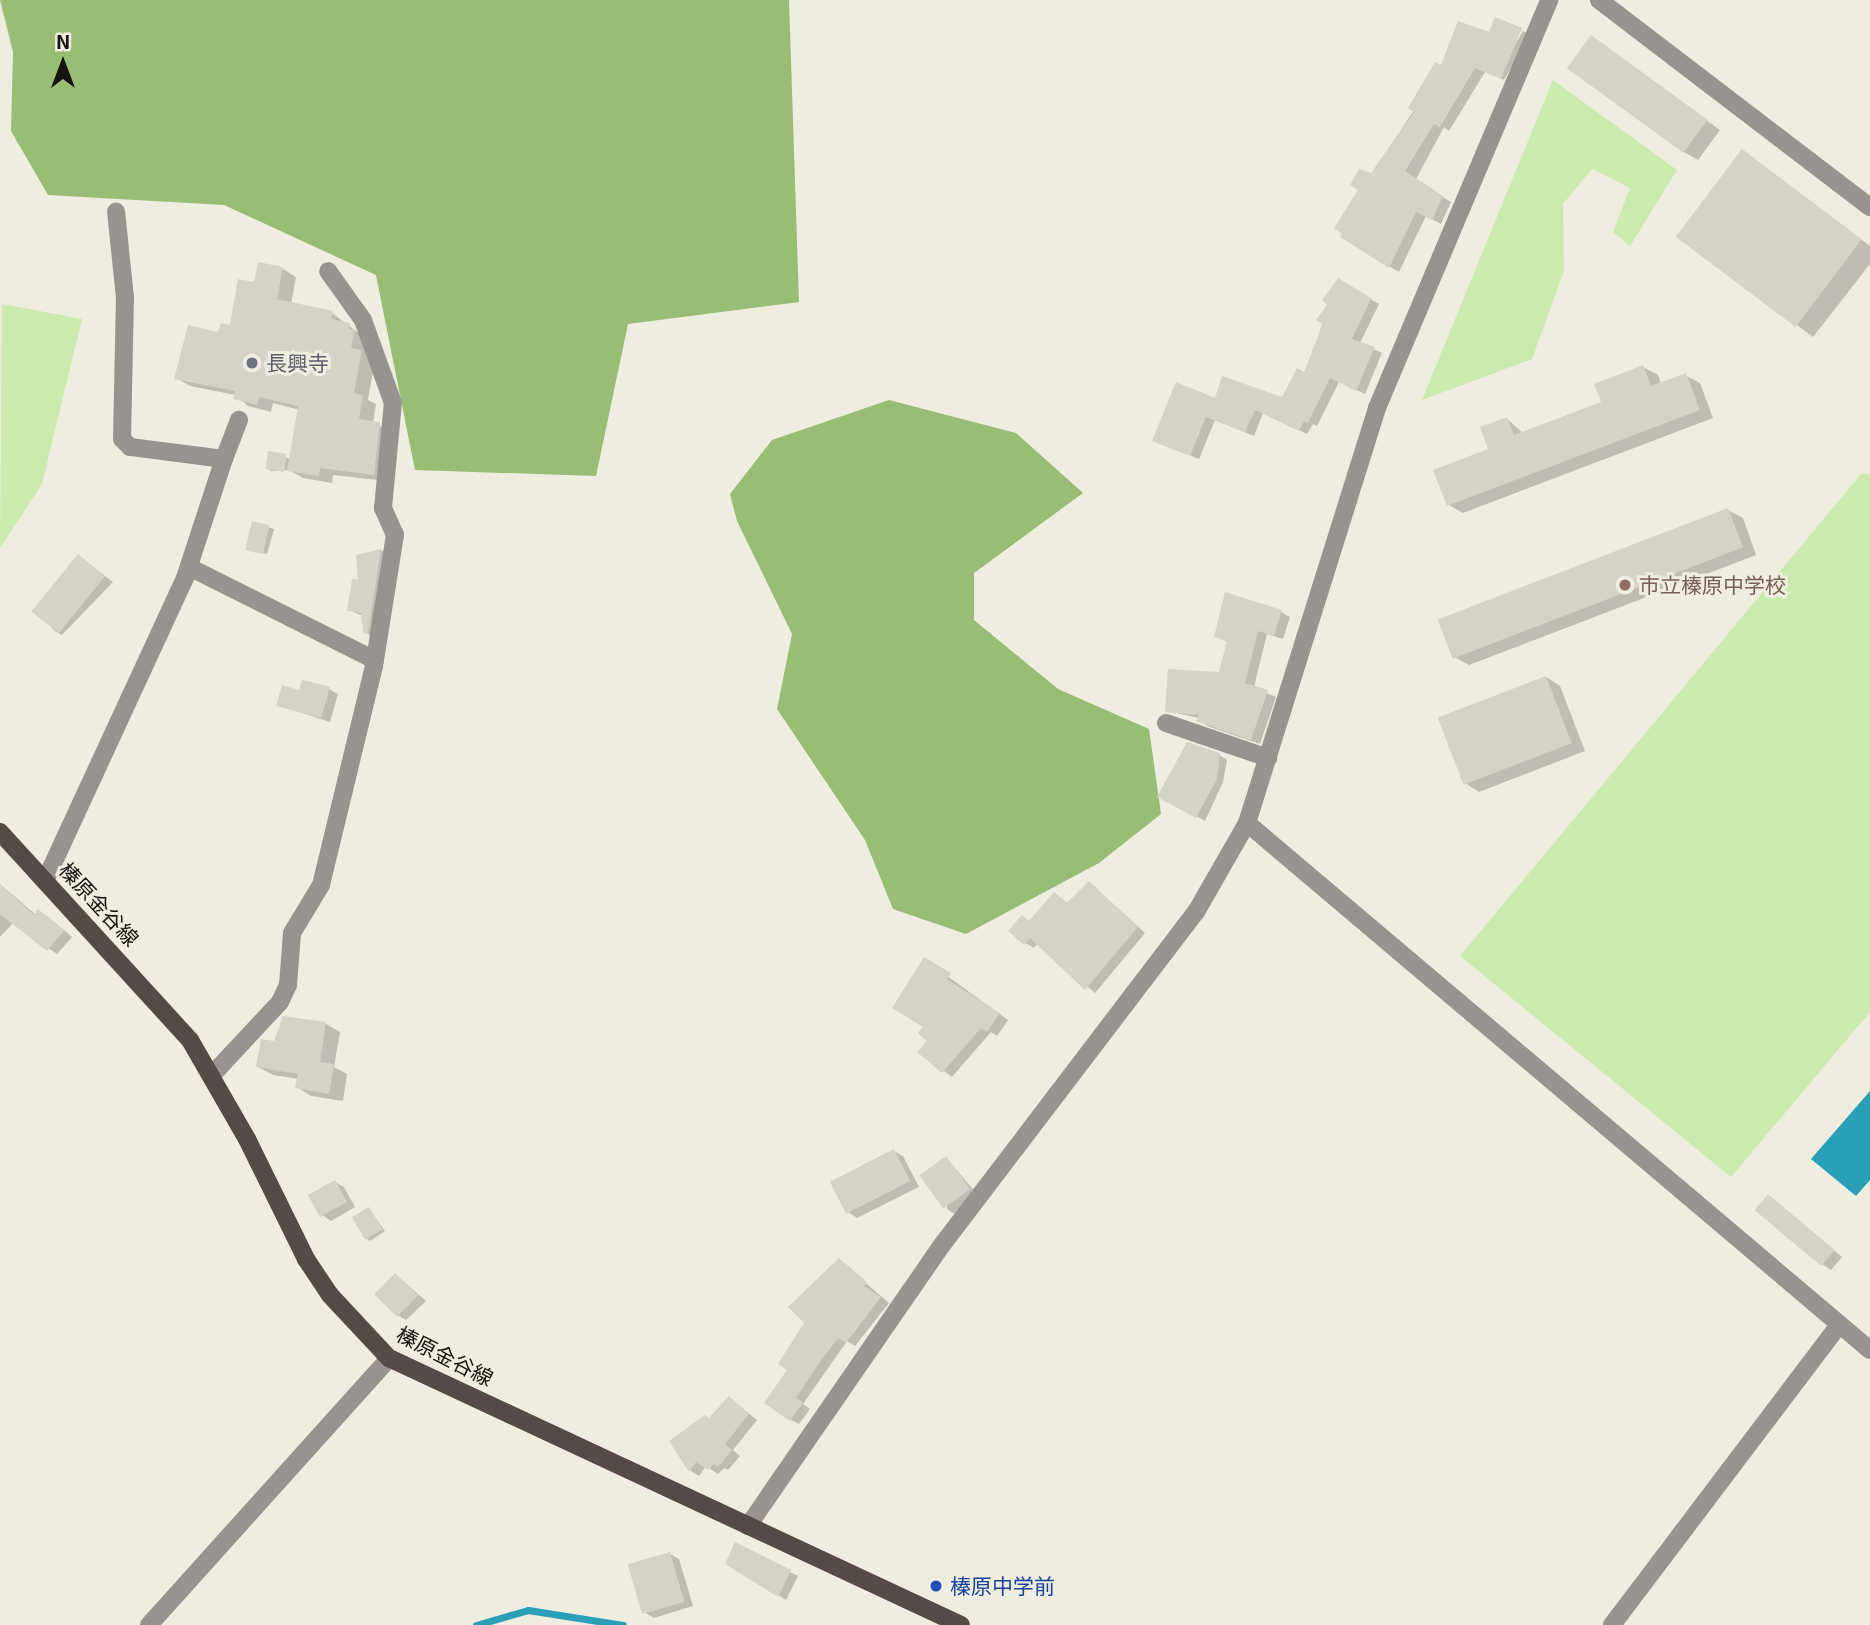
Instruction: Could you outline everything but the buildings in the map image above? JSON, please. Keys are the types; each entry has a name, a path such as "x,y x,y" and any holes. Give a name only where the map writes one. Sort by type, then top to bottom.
{"main road":[{"name":"榛原金谷線","path":"0,832 159,1001 211,1076 312,1268 330,1295 389,1358 961,1625"}],"street":[{"path":"748,1526 958,1224 1196,912 1247,823 1377,408 1495,136 1549,0"},
{"path":"1599,0 1870,208"},
{"path":"116,211 125,298 122,439 130,447 225,459"},
{"path":"211,1076 279,1002 288,985 292,933 321,885 375,660 396,535 383,508 393,403 363,320 328,271"},
{"path":"45,881 189,566 239,420"},
{"path":"189,566 375,660"},
{"path":"1166,723 1268,758"},
{"path":"1247,823 1870,1350"},
{"path":"1612,1625 1839,1325"},
{"path":"149,1625 389,1358"}],"green space":[{"path":"0,0 789,0 799,302 628,324 596,476 415,470 376,275 224,205 48,195 11,131 13,52"},
{"path":"1553,80 1677,170 1630,246 1613,232 1630,188 1592,169 1563,204 1564,271 1532,359 1422,400"},
{"path":"2,304 82,319 42,484 0,548"},
{"path":"889,400 1016,433 1083,493 974,573 974,620 1058,689 1149,729 1161,814 1099,863 966,934 893,909 865,840 777,709 792,634 737,521 730,494 772,440"},
{"path":"1861,474 1870,474 1870,1012 1731,1177 1460,956"}],"water":[{"path":"1870,1091 1870,1180 1856,1196 1811,1159"}],"waterway":[{"path":"476,1625 528,1610 623,1625"}],"place":[{"name":"長興寺","path":"252,363"},
{"name":"市立榛原中学校","path":"1625,585"},
{"name":"榛原中学前","path":"936,1586"}]}
